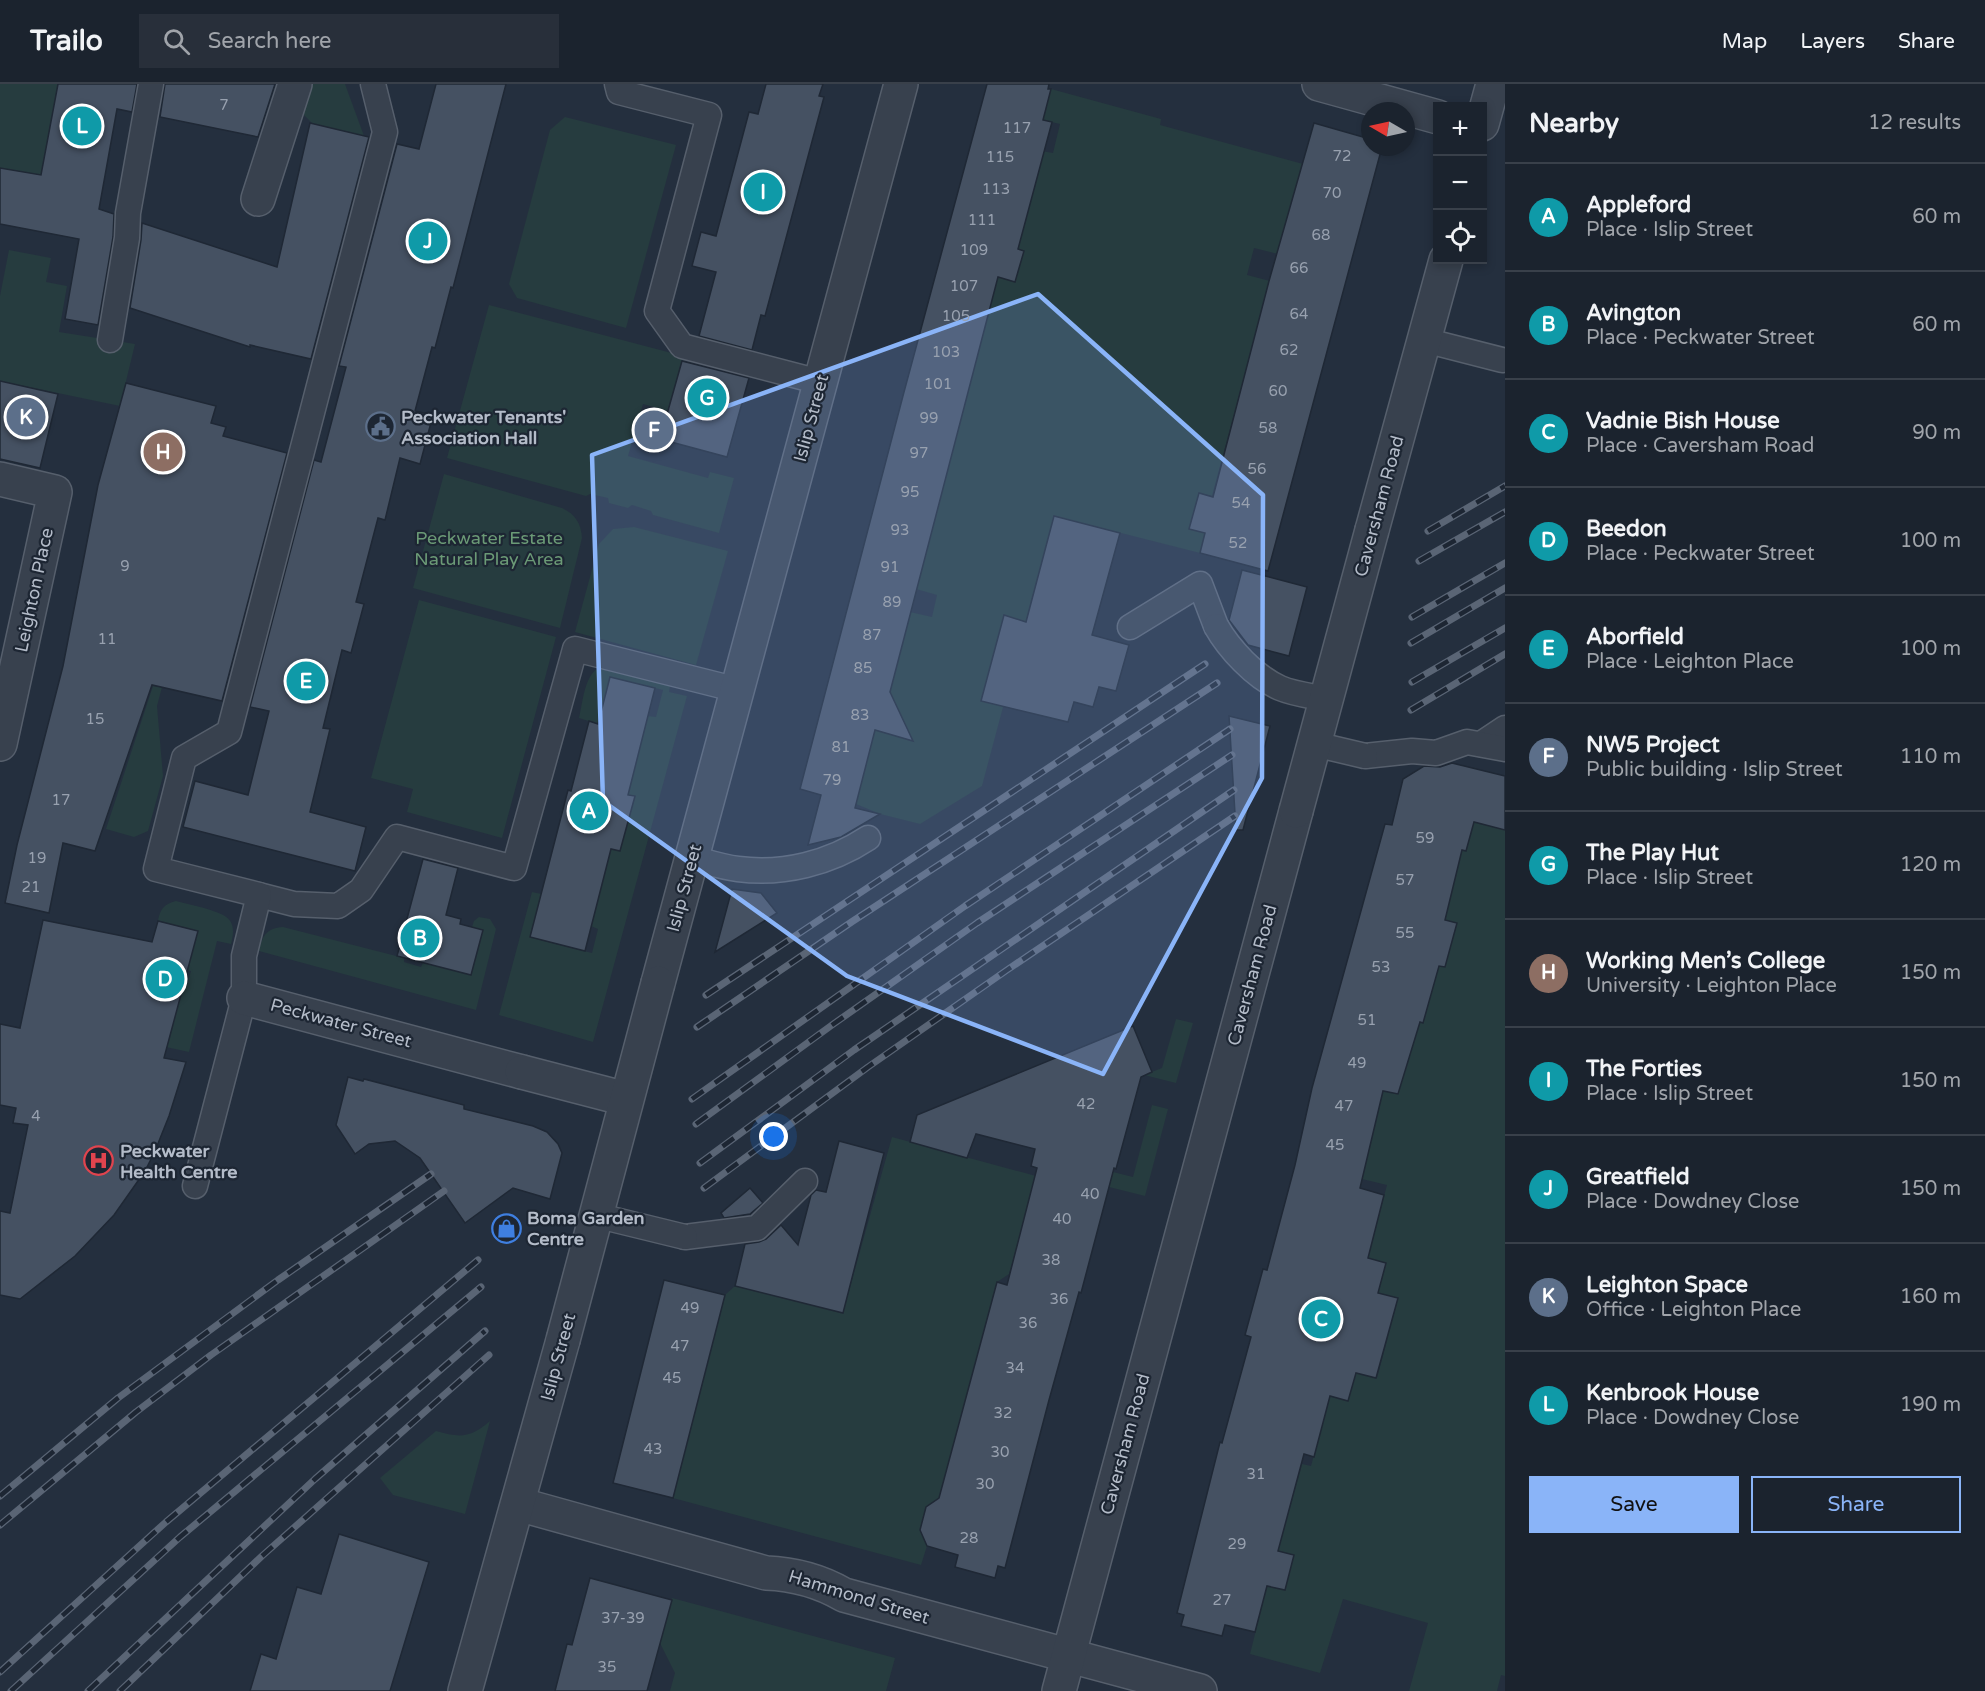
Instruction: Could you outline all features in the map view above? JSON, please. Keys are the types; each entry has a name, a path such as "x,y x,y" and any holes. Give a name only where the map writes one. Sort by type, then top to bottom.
{"street":[{"path":"258,199 295,84"},
{"name":"Islip Street","path":"465,1691 563,1340 901,84"},
{"path":"1319,84 1433,116"},
{"path":"1487,106 1493,84"},
{"path":"1487,130 1505,135"},
{"name":"Caversham Road","path":"1059,1691 1445,264"},
{"name":"Leighton Place","path":"0,479 55,492 0,744"},
{"name":"Peckwater Street","path":"244,998 626,1099"},
{"name":"Hammond Street","path":"518,1504 766,1573 785,1574 828,1586 843,1595 1200,1691"}],"lane":[{"path":"110,340 127,238 128,213 152,84"},
{"path":"373,84 386,132 229,732 184,758 156,869 294,904 338,906 361,890 397,837 514,868 575,649 738,690"},
{"path":"617,84 619,92 709,115 657,310 682,345 820,382"},
{"path":"1424,340 1502,360"},
{"path":"1130,627 1200,584 1216,626 1238,656 1280,688 1326,699"},
{"path":"1481,744 1505,728"},
{"path":"1314,744 1365,756 1412,751 1436,753 1467,742 1505,749"},
{"path":"692,858 738,869 786,870 845,852 867,838"},
{"path":"195,1186 244,998 244,956 259,896"},
{"path":"595,1215 685,1237 757,1228 805,1181"}],"highlighted area":[{"path":"1038,294 1263,495 1262,778 1103,1074 847,976 603,801 592,455"}],"green space":[{"path":"0,84 58,84 41,175 0,168"},
{"path":"311,84 345,84 364,136 313,124 301,112"},
{"path":"1051,89 1161,119 1160,125 1303,164 1278,254 1254,248 1247,275 1270,281 1212,496 1199,493 1189,529 1205,533 1200,553 1054,516 982,786 920,824 880,814 856,804 875,730 894,735 898,733 882,708 910,612 932,617 937,595 916,589 1003,257 1027,214 1036,183 1035,150 1053,153 1060,124 1043,120"},
{"path":"565,117 676,145 626,328 517,298 509,284 550,130"},
{"path":"9,250 51,258 46,282 67,286 59,332 135,344 120,406 0,381 0,296"},
{"path":"489,305 683,356 668,411 643,404 628,456 708,478 710,472 734,478 719,533 653,515 651,511 632,505 628,508 609,503 608,498 590,494 586,496 447,458"},
{"name":"Peckwater Estate Natural Play Area","path":"444,474 562,508 576,520 582,538 560,628 413,588"},
{"name":"Peckwater Estate Natural Play Area","path":"634,527 728,551 696,665 575,632 599,544 613,529"},
{"path":"419,600 556,637 502,838 407,812 413,789 371,778"},
{"path":"600,667 670,686 669,692 687,696 593,1042 499,1015 532,892 551,896 540,940 592,953 598,929 591,926 611,849 620,851 635,797 628,795 648,716 656,717 663,690 610,677 598,724 579,718 587,682"},
{"path":"153,686 162,687 157,706 163,776 148,831 134,837 106,829"},
{"path":"1474,822 1505,830 1505,1676 1501,1675 1497,1691 1409,1691 1428,1623 1343,1599 1320,1673 1250,1654 1267,1586 1285,1590 1278,1551 1302,1464 1311,1466 1330,1396 1348,1401 1356,1373 1377,1378 1398,1299 1378,1293 1368,1258 1387,1185 1362,1179 1383,1091 1398,1094 1402,1080 1402,1018 1423,1023 1427,1010 1418,960 1445,967 1457,924 1445,920 1449,847 1466,851"},
{"path":"176,901 218,913 228,919 233,928 231,944 217,941 189,1052 88,1030 173,1024 183,987 186,988 191,971 187,970 197,931 158,921 163,908"},
{"path":"479,917 490,919 496,929 476,1010 259,951 269,931 283,927 404,958 404,962 421,967 423,963 471,975 483,930 472,927 474,921"},
{"path":"1176,1019 1193,1023 1176,1083 1144,1075 1162,1068"},
{"path":"1152,1105 1168,1109 1145,1196 1105,1186 1109,1171 1133,1177"},
{"path":"892,1137 1036,1176 1009,1274 997,1282 939,1498 926,1507 920,1530 927,1546 921,1565 673,1498 725,1295 735,1286 843,1312"},
{"path":"490,1421 465,1514 393,1495 380,1478 436,1431 465,1435 477,1431"},
{"path":"672,1598 895,1658 886,1691 670,1691 675,1673 660,1643"}],"building":[{"path":"58,84 137,84 132,112 117,109 99,209 114,214 113,237 98,325 65,319 79,239 0,224 0,168 41,175"},
{"path":"165,84 275,84 258,137 160,117"},
{"path":"436,84 506,84 453,288 451,287 435,348 432,347 415,411 433,415 420,464 400,458 385,520 378,518 356,602 364,604 351,653 342,650 323,728 330,729 310,812 366,827 355,871 183,827 195,781 248,795 269,711 250,707 314,460 321,462 346,367 339,366 397,144 419,149"},
{"path":"766,84 823,84 819,96 824,97 765,316 761,315 752,350 699,336 716,272 692,266 701,232 716,236 749,112 758,114"},
{"path":"987,84 1049,84 1048,89 1051,89 1043,120 1052,122 1018,249 1024,251 1015,282 998,277 890,692 913,741 875,730 855,808 880,814 841,837 808,845 821,795 800,789"},
{"path":"310,123 369,137 311,359 250,345 250,347 130,308 142,223 277,267"},
{"path":"1314,123 1361,136 1361,156 1380,156 1268,571 1200,553 1205,533 1189,529 1199,493 1213,497 1269,281"},
{"path":"682,361 749,378 727,457 660,439"},
{"path":"0,381 58,394 40,468 0,459"},
{"path":"126,383 216,406 211,423 226,427 223,436 287,453 222,701 152,685 95,851 63,843 49,913 5,903 17,845 63,666 98,485"},
{"path":"1054,516 1120,533 1092,635 1129,645 1116,691 1099,687 1093,707 1074,702 1068,722 981,701 1004,615 1026,622"},
{"path":"1242,570 1307,587 1289,656 1248,645 1229,620"},
{"path":"610,677 655,688 628,795 635,796 620,851 611,849 585,951 530,937 568,790 571,791 589,721 598,724"},
{"path":"1229,716 1270,726 1243,830 1236,830"},
{"path":"1452,763 1505,776 1505,830 1474,822 1466,851 1462,850 1445,920 1457,923 1445,967 1439,966 1423,1023 1420,1022 1398,1094 1383,1091 1360,1188 1384,1195 1368,1258 1386,1263 1378,1293 1398,1298 1376,1378 1356,1373 1348,1401 1330,1396 1314,1457 1304,1454 1278,1551 1294,1555 1285,1590 1267,1586 1255,1632 1225,1625 1222,1636 1181,1626 1184,1615 1177,1613 1220,1442 1222,1443 1251,1337 1245,1335 1263,1269 1267,1270 1295,1165 1312,1088 1385,824 1392,825 1403,779 1424,766 1440,767"},
{"path":"423,859 458,868 446,915 461,919 460,924 483,930 471,975 397,956"},
{"path":"732,889 761,893 777,913 715,952"},
{"path":"43,920 152,942 158,921 198,931 164,1058 186,1062 155,1151 145,1171 114,1215 75,1256 20,1299 0,1295 0,1211 10,1213 28,1125 13,1123 16,1108 0,1105 0,1024 20,1028"},
{"path":"1133,1026 1152,1072 1141,1077 1116,1169 1114,1168 1005,1568 998,1566 995,1578 955,1567 958,1555 927,1546 920,1530 926,1507 939,1498 997,1282 1007,1285 1037,1168 1031,1166 1035,1149 976,1134 967,1158 910,1142 917,1115"},
{"path":"348,1077 363,1081 364,1079 464,1105 464,1109 533,1126 547,1132 558,1144 562,1153 550,1199 513,1188 465,1223 420,1158 395,1141 369,1144 355,1154 336,1125"},
{"path":"839,1141 884,1153 843,1313 735,1286 745,1244 766,1239 781,1225 798,1245 811,1195 816,1190 826,1192"},
{"path":"750,1188 763,1203 750,1214 724,1218 721,1213"},
{"path":"664,1280 725,1295 673,1498 613,1483"},
{"path":"339,1534 429,1562 390,1691 250,1691 261,1654 276,1659 297,1587 321,1594"},
{"path":"590,1578 672,1600 647,1691 555,1691 567,1644 572,1645"}],"railway":[{"path":"1428,531 1505,486"},
{"path":"1419,561 1505,512"},
{"path":"1412,617 1505,563"},
{"path":"1411,643 1505,588"},
{"path":"1412,682 1505,628"},
{"path":"1411,710 1505,654"},
{"path":"706,995 1205,664"},
{"path":"697,1027 853,921 1217,683"},
{"path":"692,1099 965,906 1230,729"},
{"path":"696,1124 977,923 1232,755"},
{"path":"700,1163 854,1050 1234,790"},
{"path":"704,1188 868,1067 1235,816"},
{"path":"0,1496 118,1398 278,1280 431,1174"},
{"path":"0,1525 136,1412 211,1355 444,1191"},
{"path":"0,1672 166,1522 478,1260"},
{"path":"11,1691 180,1537 481,1287"},
{"path":"88,1691 315,1479 485,1331"},
{"path":"120,1691 262,1556 489,1355"}],"place":[{"name":"Kenbrook House","path":"82,126"},
{"name":"The Forties","path":"763,192"},
{"name":"Greatfield","path":"428,241"},
{"name":"The Play Hut","path":"707,398"},
{"name":"Leighton Space","path":"26,417"},
{"name":"Peckwater Tenants' Association Hall","path":"380,427"},
{"name":"NW5 Project","path":"654,430"},
{"name":"Working Men’s College","path":"163,452"},
{"name":"Aborfield","path":"306,681"},
{"name":"Appleford","path":"589,811"},
{"name":"Avington","path":"420,938"},
{"name":"Beedon","path":"165,979"},
{"name":"Peckwater Health Centre","path":"99,1161"},
{"name":"Boma Garden Centre","path":"506,1228"},
{"name":"Vadnie Bish House","path":"1321,1319"}]}
